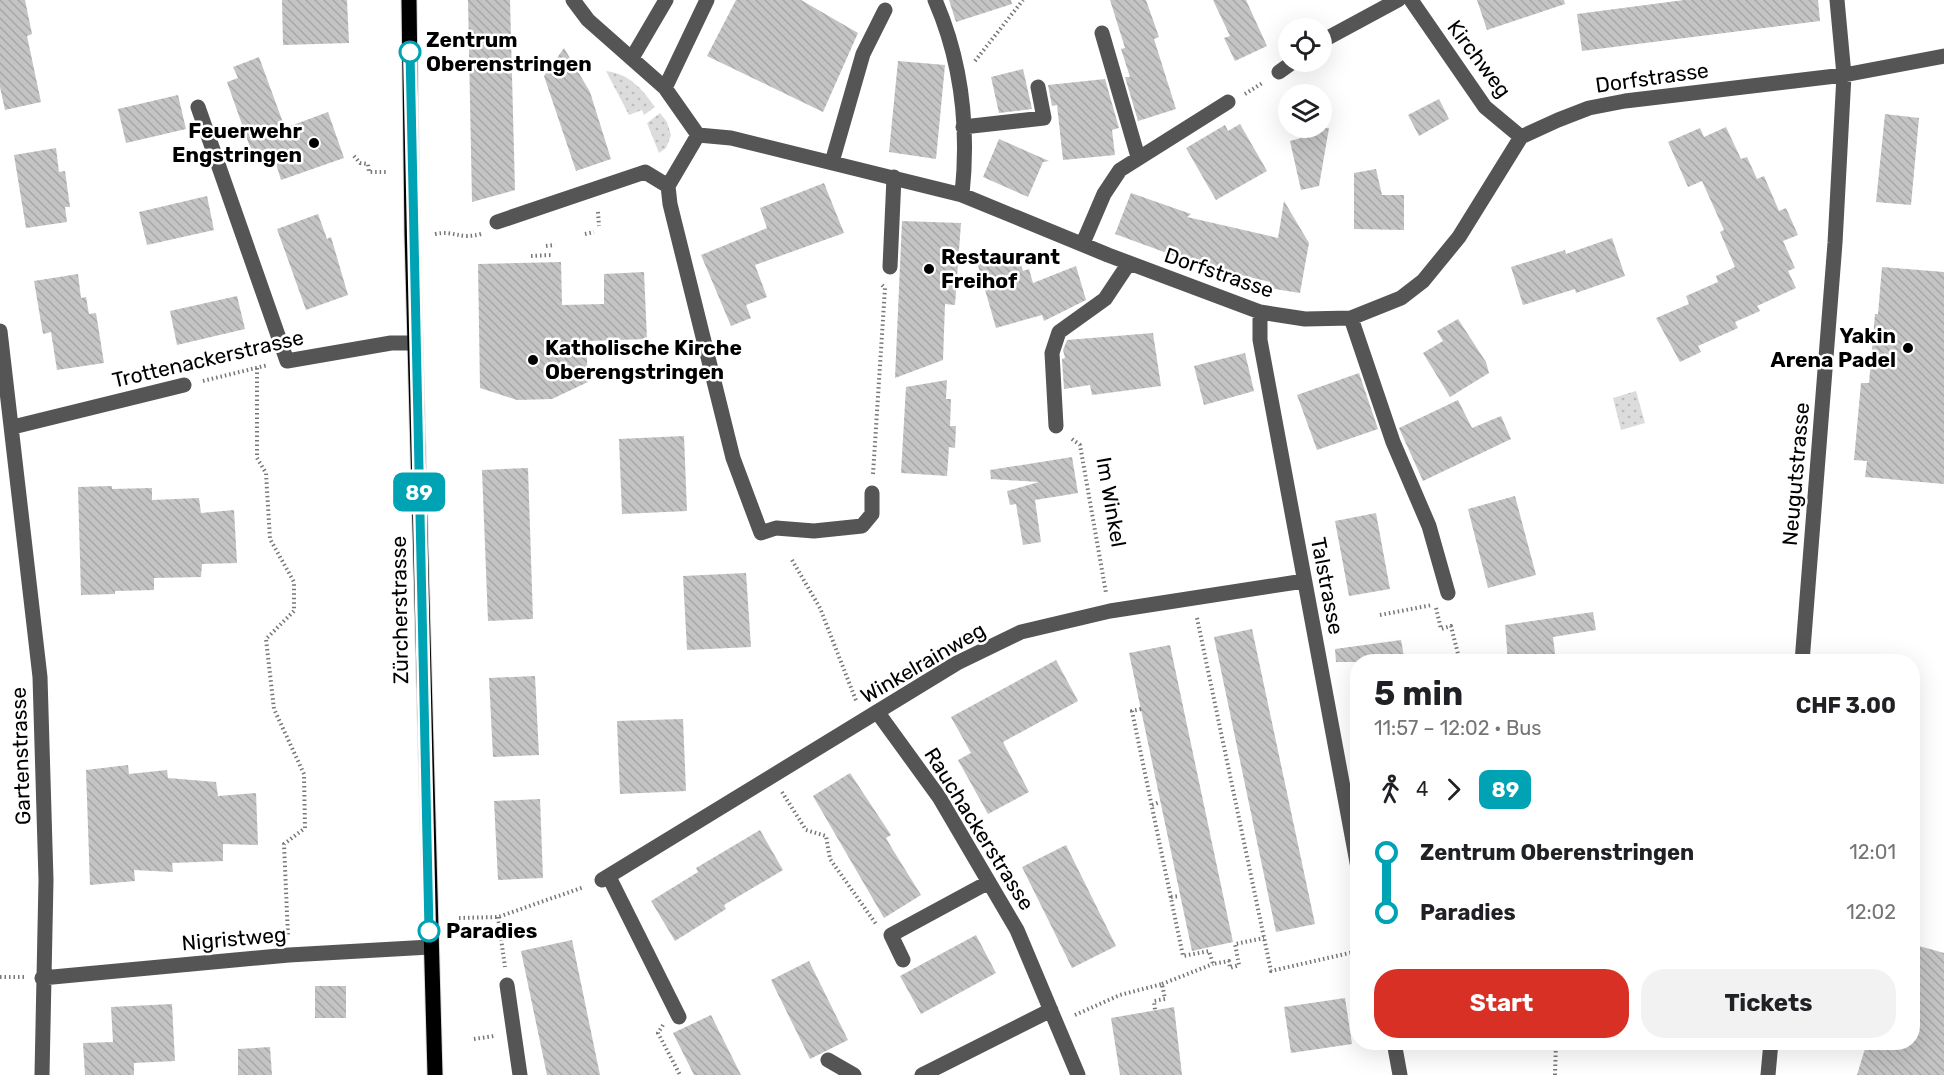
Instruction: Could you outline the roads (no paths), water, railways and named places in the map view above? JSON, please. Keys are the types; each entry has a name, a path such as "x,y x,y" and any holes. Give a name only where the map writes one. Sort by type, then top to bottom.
{"main road":[{"name":"Zürcherstrasse","path":"409,0 415,343 435,1075"}],"street":[{"path":"573,0 588,20 665,88 698,135 669,186 670,204 733,458 761,533 776,528 814,531 862,526 873,514 872,493"},
{"path":"632,58 666,0"},
{"path":"665,88 707,0"},
{"path":"935,0 959,73 966,156 962,195"},
{"path":"1332,36 1398,0"},
{"name":"Kirchweg","path":"1411,0 1485,107 1521,137"},
{"name":"Neugutstrasse","path":"1803,654 1835,243 1844,75 1837,0"},
{"path":"832,162 863,54 885,10"},
{"path":"1102,33 1138,157"},
{"name":"Dorfstrasse","path":"698,135 731,138 962,195 1130,263 1260,312 1305,320 1351,318 1401,298 1423,281 1459,237 1521,137 1589,108 1625,101 1844,75 1943,58"},
{"path":"963,126 1044,118 1038,87"},
{"path":"1083,243 1104,194 1120,170 1228,102"},
{"name":"Trottenackerstrasse","path":"198,107 287,361 391,343 415,343"},
{"path":"497,222 645,172 669,186"},
{"path":"890,267 894,177"},
{"path":"1056,426 1052,354 1059,332 1104,299 1130,263"},
{"name":"Talstrasse","path":"1260,312 1260,339 1350,825"},
{"path":"1351,318 1393,442 1429,526 1448,593"},
{"name":"Gartenstrasse","path":"0,331 13,427 40,677 46,880 42,978 42,1075"},
{"name":"Trottenackerstrasse","path":"13,427 184,385"},
{"name":"Winkelrainweg","path":"676,1012 605,879 957,663 1020,632 1110,611 1304,581"},
{"name":"Rauchackerstrasse","path":"878,713 939,797 1017,930 1078,1075"},
{"path":"903,960 891,935 989,882"},
{"name":"Nigristweg","path":"42,978 289,955 430,947"},
{"path":"507,985 520,1075"},
{"path":"922,1075 1051,1010"},
{"path":"1395,1050 1400,1075"},
{"path":"1768,1075 1770,1050"},
{"path":"828,1060 854,1075"}],"place":[{"name":"Zentrum Oberenstringen","path":"410,52"},
{"name":"Feuerwehr Engstringen","path":"314,143"},
{"name":"Restaurant Freihof","path":"929,269"},
{"name":"Yakin Arena Padel","path":"1908,348"},
{"name":"Katholische Kirche Oberengstringen","path":"533,360"},
{"name":"Paradies","path":"429,931"}]}
